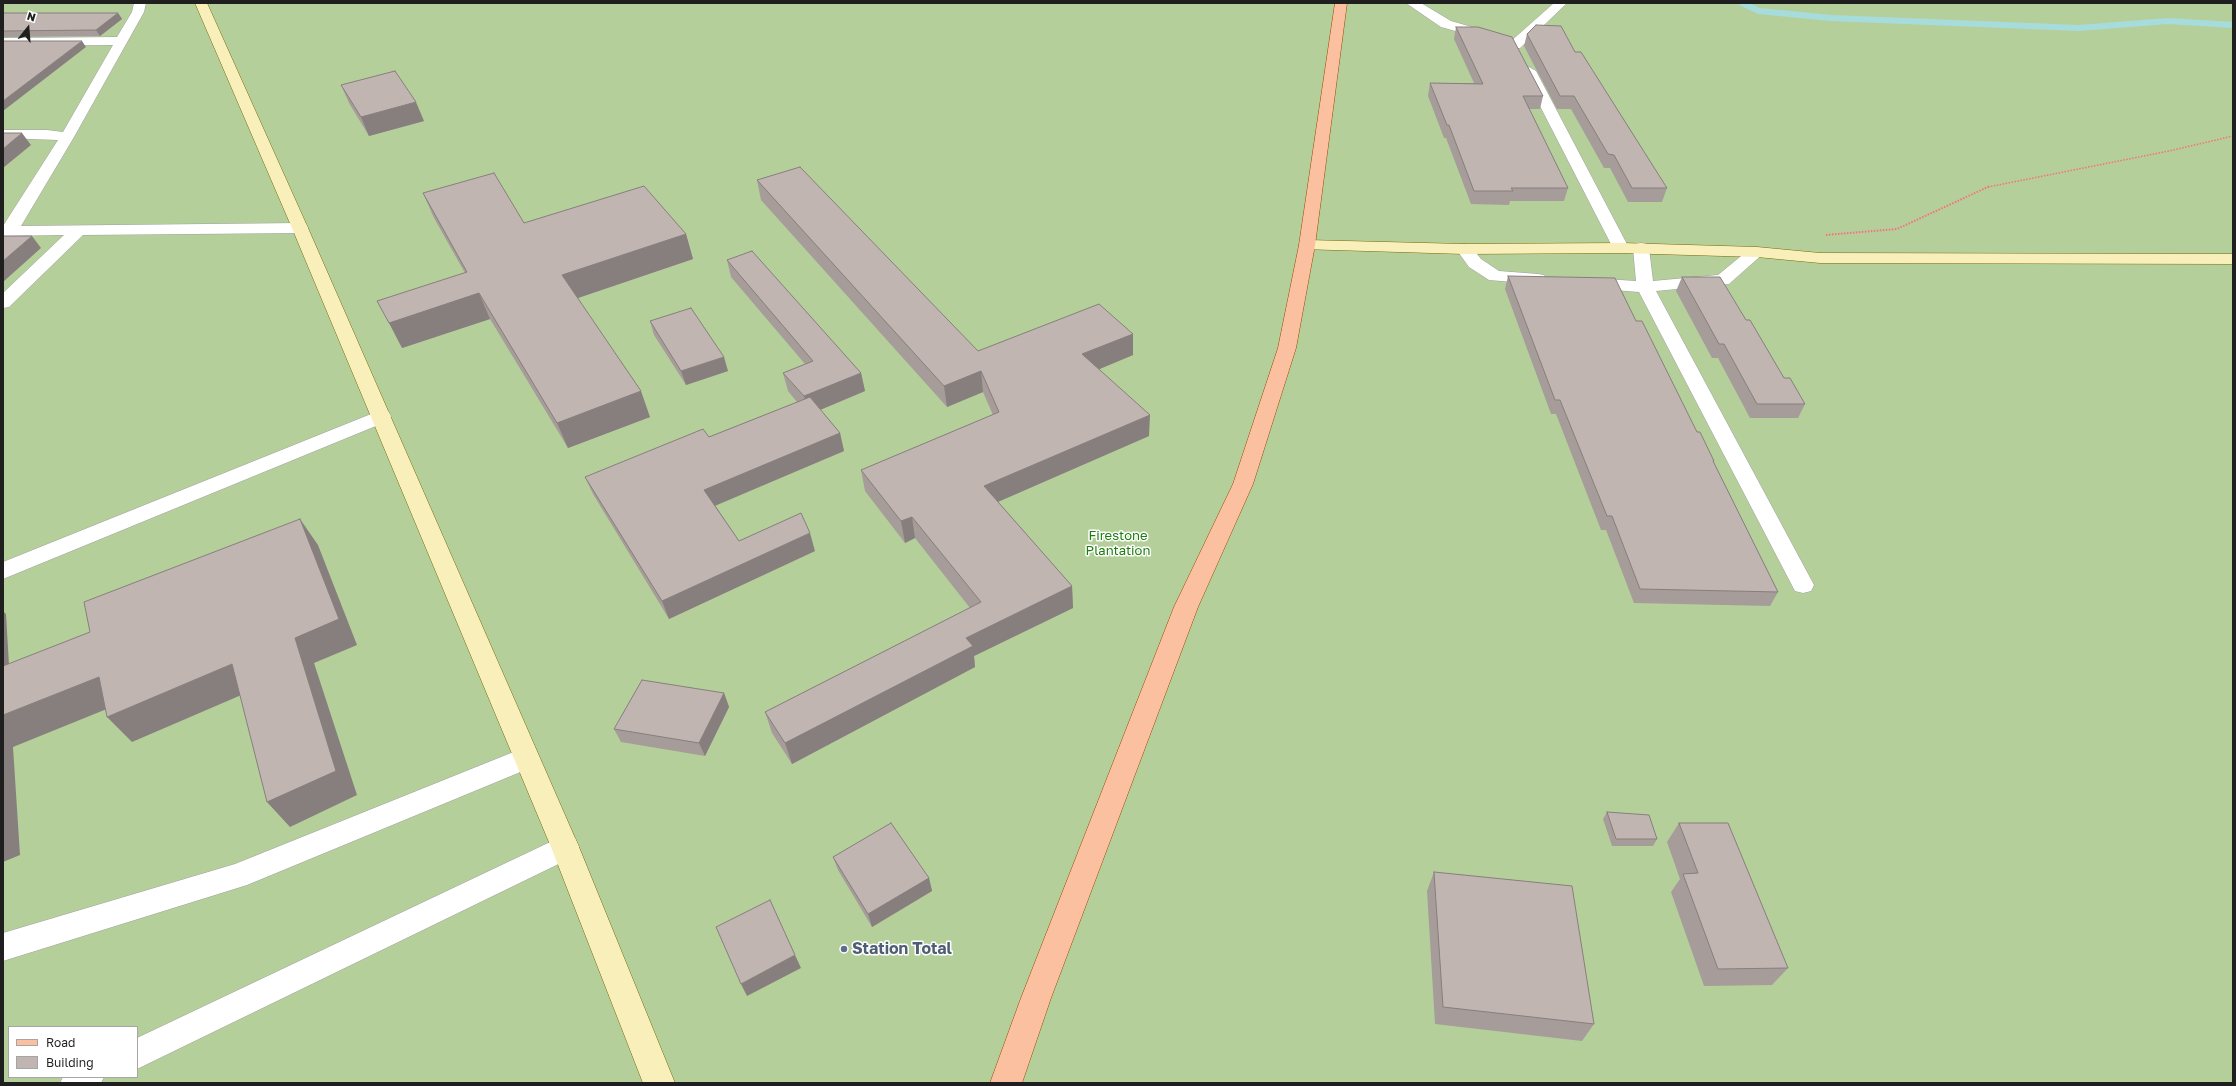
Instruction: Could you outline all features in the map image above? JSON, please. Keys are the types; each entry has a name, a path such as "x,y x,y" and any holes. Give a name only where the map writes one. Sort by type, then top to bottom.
{"main road":[{"path":"201,3 381,416 564,847 659,1083"},
{"path":"1006,1083 1036,998 1186,606 1243,484 1287,348 1307,245 1341,3"},
{"path":"1307,245 1464,249 1641,248 1756,252 1820,258 2233,259"}],"street":[{"path":"6,231 67,137 138,12 140,3"},
{"path":"1412,3 1446,24 1504,41 1621,248"},
{"path":"1504,41 1561,3"},
{"path":"3,42 122,41"},
{"path":"3,134 47,134 67,137"},
{"path":"6,231 300,228"},
{"path":"3,303 78,231"},
{"path":"1641,248 1645,287 1803,585"},
{"path":"1464,249 1475,263 1495,276 1645,287 1723,280 1756,252"},
{"path":"3,571 381,416"},
{"path":"3,946 237,876 526,758"},
{"path":"138,1054 564,847"},
{"path":"76,1083 86,1078"}],"path":[{"path":"1820,258 1807,237 1897,228 1994,184 2169,151 2233,136"}],"green space":[{"name":"Firestone Plantation","path":"3,3 2233,3 2233,1083 3,1083"}],"building":[{"path":"3,13 118,13 96,30 3,31"},
{"path":"1536,25 1561,26 1575,52 1581,52 1667,188 1632,188 1614,155 1608,154 1574,96 1560,96 1527,34"},
{"path":"1456,27 1478,27 1512,37 1543,96 1523,96 1568,188 1511,188 1513,191 1474,191 1449,125 1447,125 1430,83 1483,84"},
{"path":"3,41 82,41 3,101"},
{"path":"395,71 416,102 361,117 341,85"},
{"path":"3,133 22,133 3,149"},
{"path":"800,167 978,351 1099,304 1133,334 1082,354 1150,415 984,486 1072,586 966,638 973,646 785,743 765,712 981,602 912,517 901,521 861,470 999,412 981,371 944,386 757,180"},
{"path":"494,173 524,223 644,186 686,234 562,275 641,391 557,423 479,293 389,323 377,301 467,272 423,193"},
{"path":"3,236 32,236 3,261"},
{"path":"752,251 861,373 804,396 783,373 813,361 727,260"},
{"path":"1508,276 1615,278 1636,321 1642,321 1697,432 1700,432 1778,592 1640,589 1612,516 1607,516 1560,400 1555,400"},
{"path":"1682,277 1720,277 1746,320 1750,320 1784,378 1790,378 1805,404 1757,404 1724,344 1719,344"},
{"path":"691,308 724,357 681,371 650,321"},
{"path":"810,397 840,433 704,490 739,541 801,513 810,533 662,601 585,477 703,429 709,437"},
{"path":"300,519 339,619 295,638 336,771 267,802 232,664 107,717 99,677 3,715 3,666 90,632 84,602"},
{"path":"642,680 724,693 699,743 614,729"},
{"path":"1607,812 1649,815 1657,839 1616,839"},
{"path":"891,823 929,878 868,914 833,857"},
{"path":"1679,823 1728,823 1788,968 1718,969 1683,874 1698,873"},
{"path":"1434,872 1572,886 1594,1024 1443,1007"},
{"path":"770,900 795,955 741,984 716,927"}],"waterway":[{"path":"1742,3 1759,11 1831,18 2079,28 2168,21 2233,25"}],"place":[{"name":"Station Total","path":"844,949"}]}
